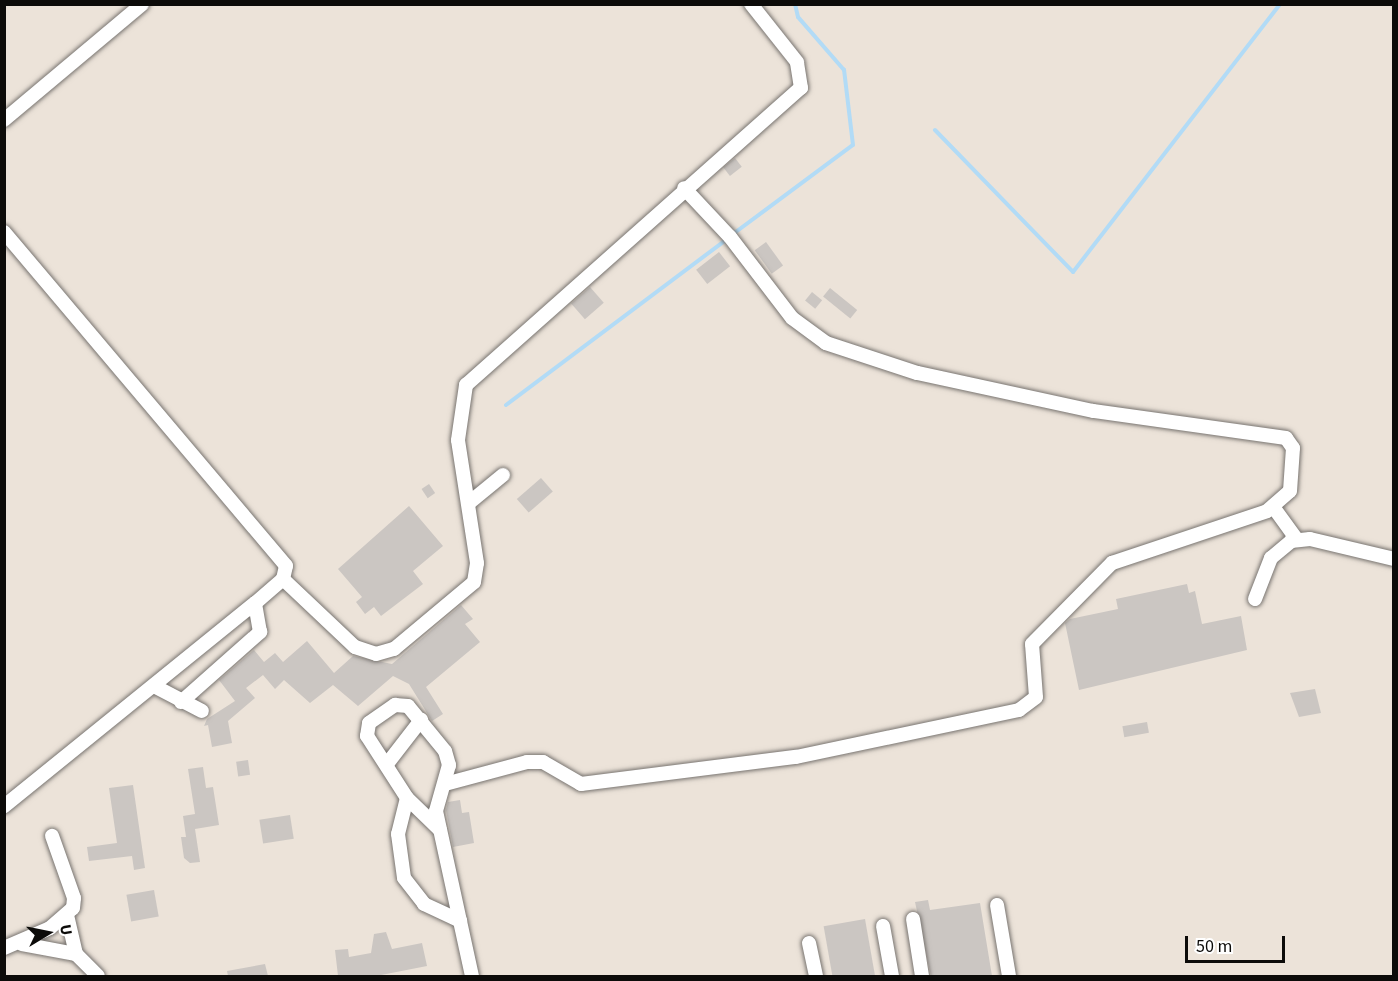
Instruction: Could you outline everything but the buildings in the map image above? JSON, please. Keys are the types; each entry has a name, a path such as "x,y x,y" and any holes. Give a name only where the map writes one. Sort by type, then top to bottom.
{"lane":[{"path":"4,120 142,4"},
{"path":"283,579 355,646 384,654 474,582 477,563 458,440 466,385 684,188 801,88 797,62 751,4"},
{"path":"445,784 527,762 543,762 581,784 796,757 1019,710 1036,697 1032,644 1112,563 1274,508 1290,490 1293,477 1293,448 1286,438 1093,411 917,373 826,343 792,318 730,237 684,188"},
{"path":"4,232 280,555 286,566 283,579 255,603 4,806"},
{"path":"469,503 503,475"},
{"path":"1274,508 1298,540"},
{"path":"1255,599 1271,558 1281,545 1298,540 1394,559"},
{"path":"181,702 260,632 255,603"},
{"path":"154,686 202,711"},
{"path":"440,830 407,798 367,736 369,723 395,705 408,706 445,751 445,784 436,811 472,976"},
{"path":"387,764 421,720"},
{"path":"407,798 398,834 404,878 424,904 460,921"},
{"path":"4,948 22,944 67,915 74,898 52,836"},
{"path":"997,904 1009,976"},
{"path":"67,915 76,954 98,976"},
{"path":"913,920 922,976"},
{"path":"884,926 892,976"},
{"path":"809,943 816,976"},
{"path":"22,944 76,954"}],"shaded area":[{"path":"5,5 1393,5 1393,976 5,976"}],"waterway":[{"path":"733,234 853,145 844,70 798,17 795,4"},
{"path":"935,130 1073,272 1280,4"},
{"path":"506,405 727,239"}]}
